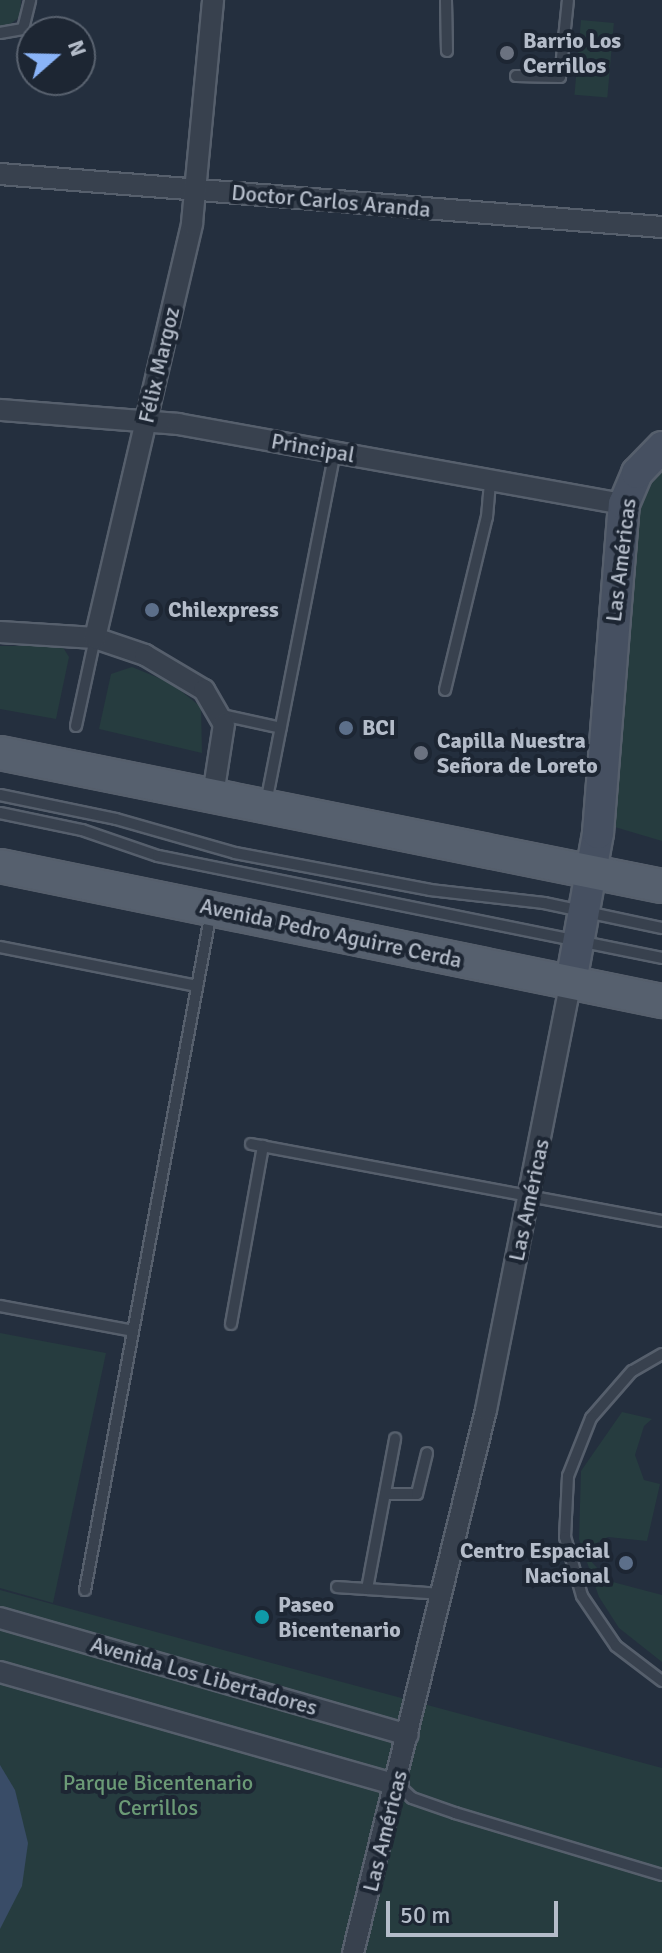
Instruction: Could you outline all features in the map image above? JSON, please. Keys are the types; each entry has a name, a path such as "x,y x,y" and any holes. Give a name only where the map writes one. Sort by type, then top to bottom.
{"main road":[{"path":"0,753 662,886"},
{"name":"Avenida Pedro Aguirre Cerda","path":"0,866 662,1001"}],"street":[{"name":"Félix Margoz","path":"95,638 197,190 213,0"},
{"name":"Doctor Carlos Aranda","path":"0,174 662,227"},
{"name":"Principal","path":"0,410 146,422 624,504"},
{"name":"Las Américas","path":"353,1953 398,1785 531,1198 594,872 624,504 637,473 662,447"},
{"path":"0,632 95,638 178,672 204,690 222,715 224,735 213,795"},
{"name":"Avenida Los Libertadores","path":"0,1618 408,1735"},
{"path":"0,1672 398,1785"}],"lane":[{"path":"0,33 23,29 30,0"},
{"path":"446,0 447,51"},
{"path":"516,76 560,77 568,0"},
{"path":"266,805 335,452"},
{"path":"445,690 487,517 490,480"},
{"name":"Félix Margoz","path":"76,726 95,638"},
{"path":"222,715 281,728"},
{"path":"0,795 116,819 235,853 430,890 586,911 662,928"},
{"path":"0,813 82,830 158,856 662,958"},
{"path":"85,1590 211,909"},
{"path":"0,947 197,986"},
{"path":"231,1324 257,1145 662,1221"},
{"path":"0,1306 133,1331"},
{"path":"662,1354 632,1371 591,1418 568,1476 565,1537 582,1596 616,1646 662,1681"},
{"path":"367,1589 395,1439"},
{"path":"385,1494 417,1494 427,1453"},
{"path":"337,1587 442,1594"},
{"path":"398,1785 412,1798 455,1813 662,1875"}],"green space":[{"path":"0,0 21,0 20,16 16,16 16,20 6,27 0,26"},
{"path":"581,20 614,23 607,98 574,95"},
{"path":"662,467 662,841 608,825 631,515"},
{"path":"0,646 62,646 69,657 56,719 0,709"},
{"path":"132,667 171,683 201,707 202,753 99,729 111,674"},
{"path":"0,1333 106,1353 53,1603 0,1588"},
{"path":"622,1412 652,1419 644,1426 635,1455 644,1480 660,1484 647,1541 608,1537 593,1545 590,1560 609,1581 662,1595 662,1662 619,1628 599,1597 579,1539 581,1471"},
{"name":"Parque Bicentenario Cerrillos","path":"0,1590 662,1768 662,1953 0,1953"}],"water":[{"path":"0,1765 15,1790 28,1843 22,1886 0,1929"}],"place":[{"name":"Barrio Los Cerrillos","path":"507,53"},
{"name":"Chilexpress","path":"152,610"},
{"name":"BCI","path":"346,728"},
{"name":"Capilla Nuestra Señora de Loreto","path":"421,753"},
{"name":"Centro Espacial Nacional","path":"626,1563"},
{"name":"Paseo Bicentenario","path":"262,1617"}]}
